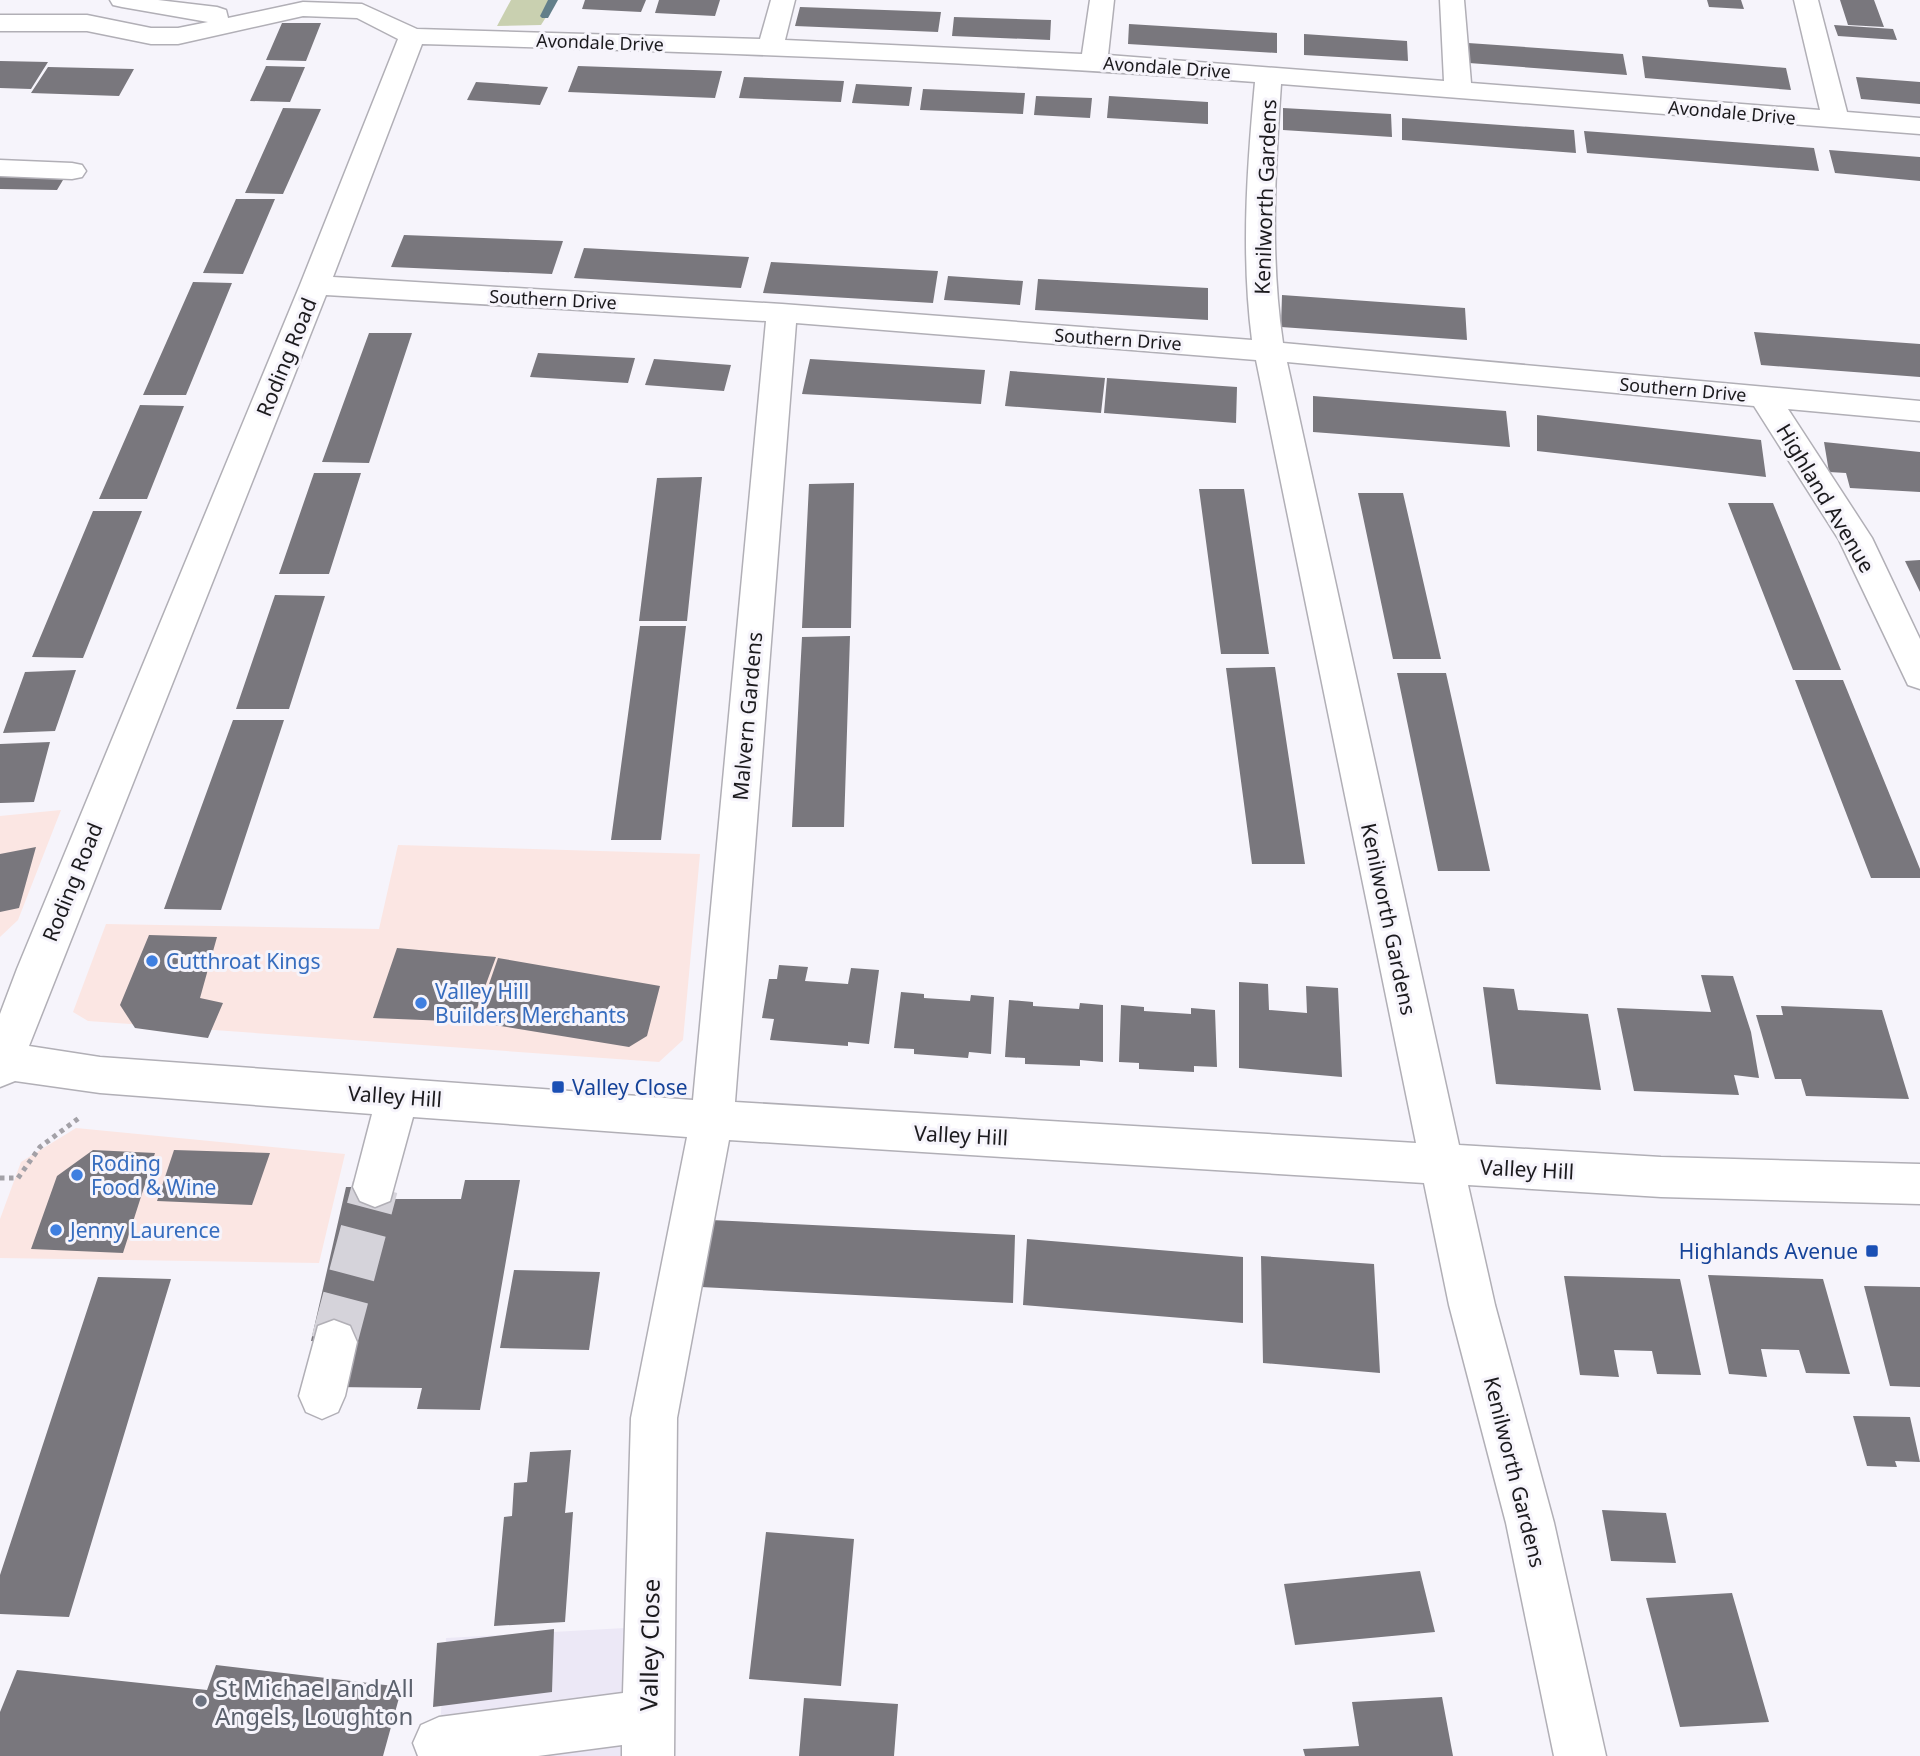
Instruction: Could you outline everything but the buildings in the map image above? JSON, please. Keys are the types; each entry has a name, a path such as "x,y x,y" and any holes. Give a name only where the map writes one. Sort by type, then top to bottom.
{"street":[{"path":"122,0 184,13 268,17"},
{"path":"770,47 783,0"},
{"path":"1094,62 1102,0"},
{"path":"1452,0 1458,89"},
{"path":"1806,0 1836,121"},
{"path":"0,23 87,23 151,36 178,36 303,9 364,5 412,36"},
{"name":"Avondale Drive","path":"412,36 770,47 1094,62 1920,127"},
{"name":"Roding Road","path":"1,1063 315,285 412,36"},
{"name":"Kenilworth Gardens","path":"1269,74 1263,145 1260,289 1269,351 1472,1305 1530,1523 1580,1756"},
{"path":"0,168 72,171"},
{"name":"Southern Drive","path":"315,285 782,313 1269,351 1920,411"},
{"name":"Malvern Gardens","path":"712,1120 782,313"},
{"name":"Highland Avenue","path":"1764,397 1855,538 1920,676"},
{"name":"Valley Hill","path":"1,1063 100,1075 712,1120 1661,1177 1920,1184"},
{"path":"375,1187 397,1096"},
{"name":"Valley Close","path":"647,1736 654,1418 712,1120"},
{"path":"322,1396 334,1342"},
{"path":"439,1743 647,1736"}],"path":[{"path":"0,1178 18,1178 40,1147 85,1113"}],"shaded area":[{"path":"61,810 18,920 0,937 0,816"},
{"path":"398,845 700,854 683,1040 659,1062 88,1021 73,1012 106,924 379,929"},
{"path":"76,1128 345,1154 319,1263 0,1258 0,1219 21,1162"},
{"path":"625,1628 626,1756 438,1756 446,1638"}],"green space":[{"path":"511,0 557,0 541,25 497,26"}],"waterway":[{"path":"545,16 553,0"}],"tunnel":[{"path":"334,1342 375,1187"}],"place":[{"name":"Cutthroat Kings","path":"152,961"},
{"name":"Valley Hill Builders Merchants","path":"421,1003"},
{"name":"Valley Close","path":"558,1087"},
{"name":"Roding Food & Wine","path":"77,1175"},
{"name":"Jenny Laurence","path":"56,1230"},
{"name":"Highlands Avenue","path":"1872,1251"},
{"name":"St Michael and All Angels, Loughton","path":"201,1701"}]}
